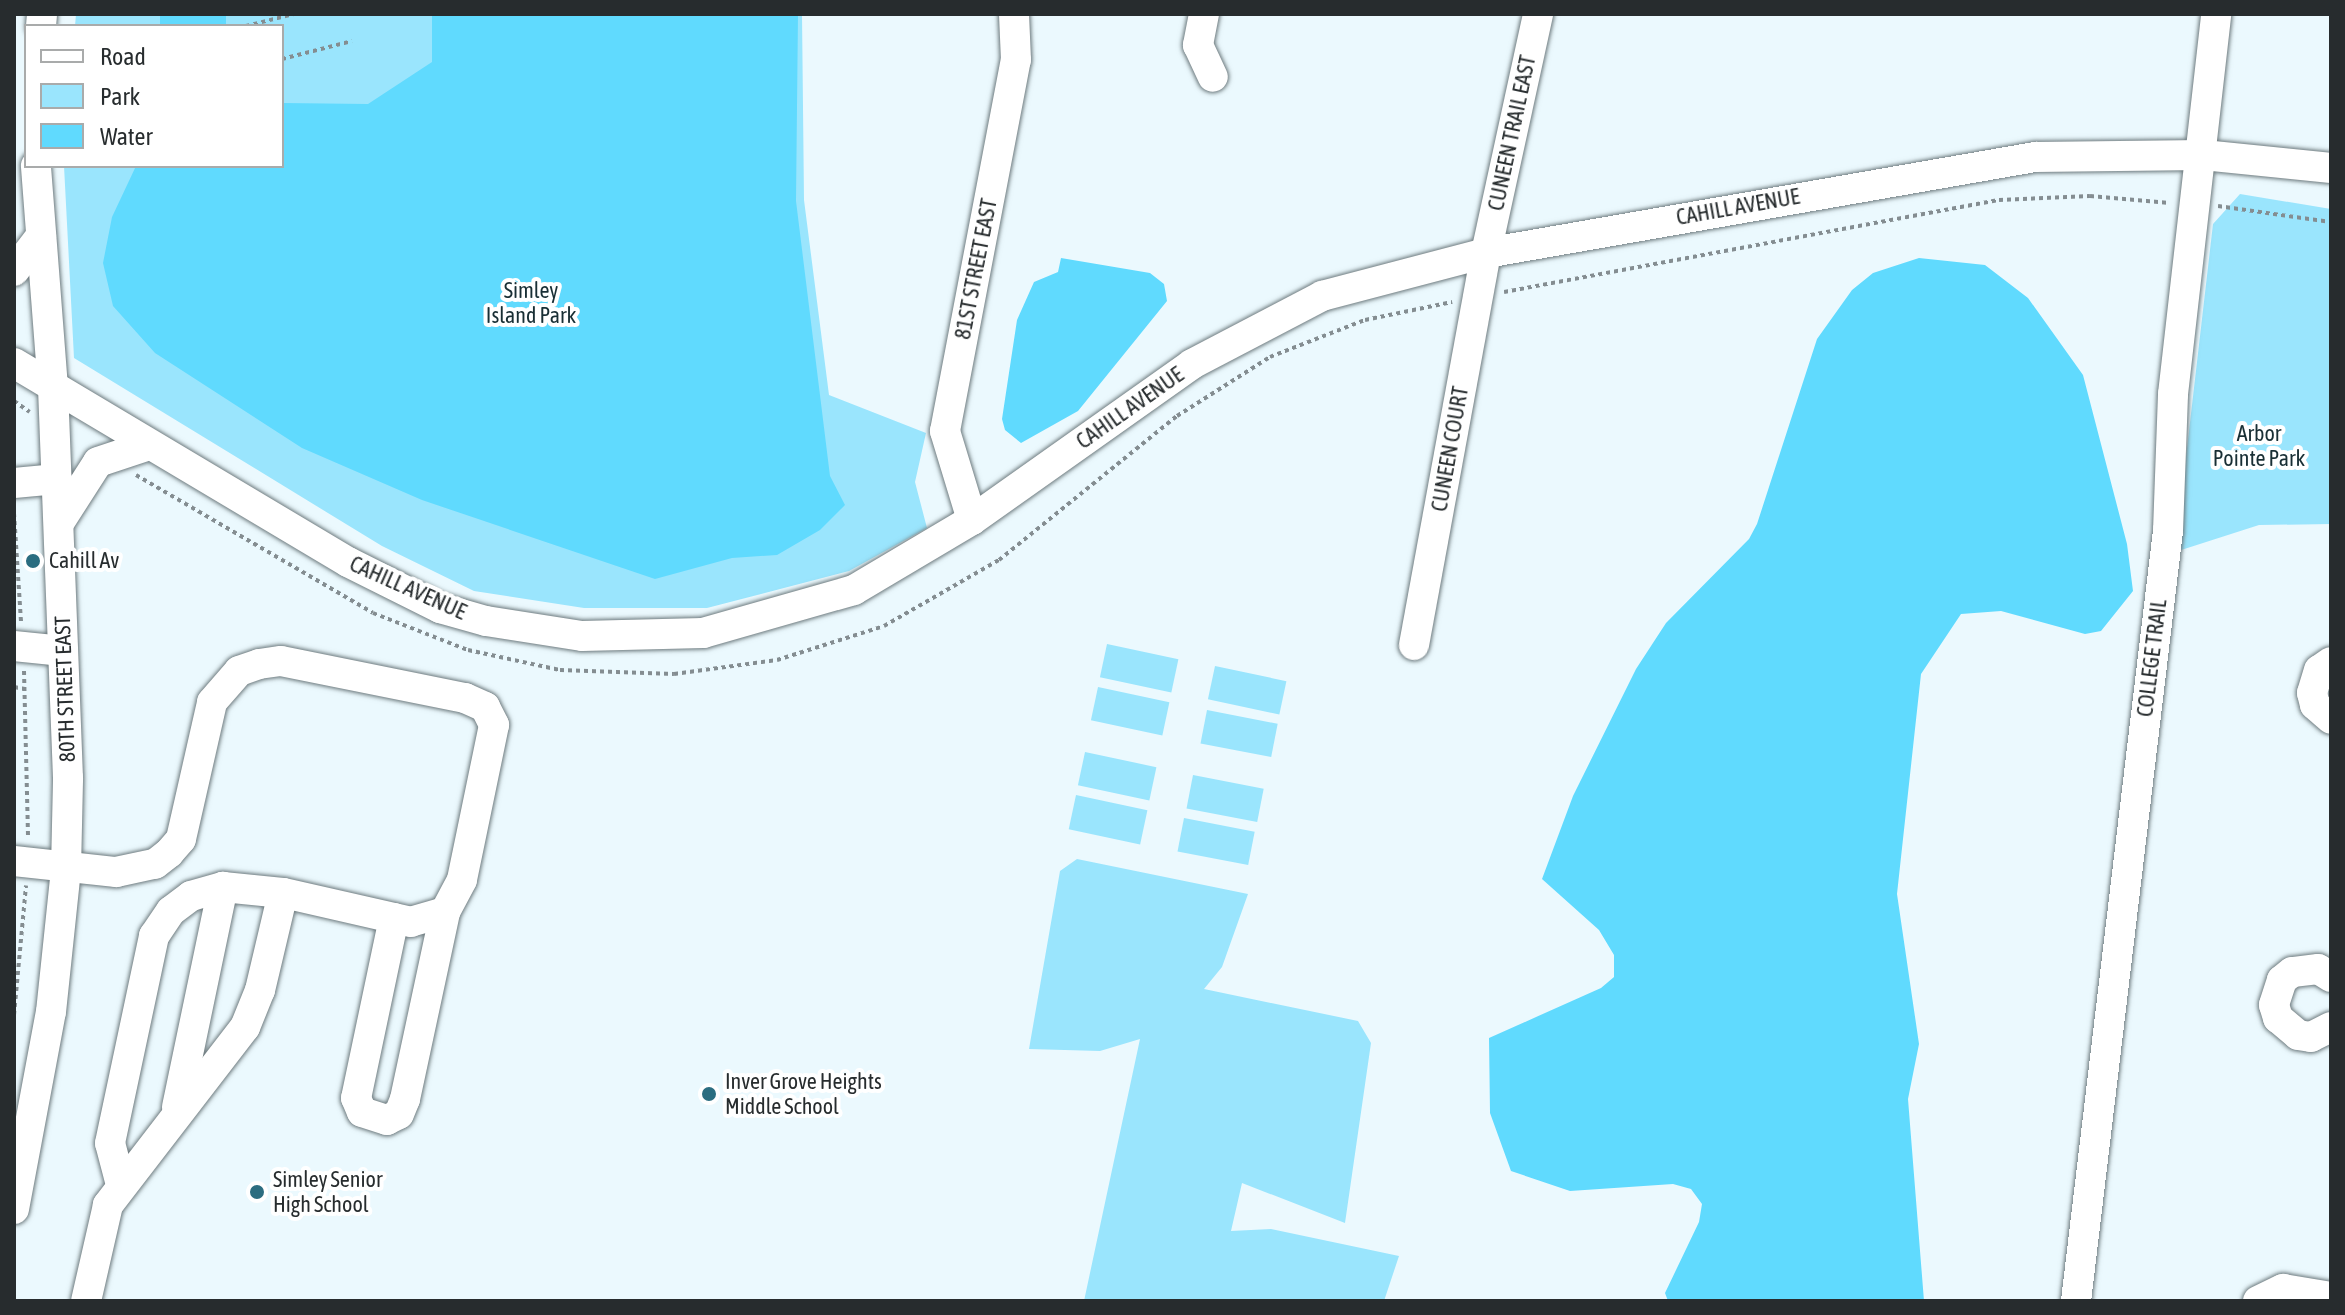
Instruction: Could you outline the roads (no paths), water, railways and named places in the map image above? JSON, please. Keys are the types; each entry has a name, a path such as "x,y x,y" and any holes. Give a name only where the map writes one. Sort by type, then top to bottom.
{"street":[{"name":"81ST STREET EAST","path":"972,520 945,431 1016,60 1014,14"},
{"path":"1204,14 1198,45 1213,77"},
{"name":"CUNEEN TRAIL EAST","path":"1486,253 1538,14"},
{"name":"COLLEGE TRAIL","path":"2076,1301 2168,531 2173,394 2203,155 2216,14"},
{"name":"CAHILL AVENUE","path":"14,363 348,562 440,608 486,621 582,636 703,633 854,590 972,520 1205,357 1322,296 1486,253 2035,157 2203,155 2331,168"},
{"name":"80TH STREET EAST","path":"14,1209 51,1012 66,869 59,525 53,388 36,168"},
{"path":"14,271 41,236"},
{"name":"CUNEEN COURT","path":"1414,645 1486,253"},
{"path":"59,525 98,462 149,445"},
{"path":"14,483 57,479"},
{"path":"18,647 63,651"},
{"path":"21,862 66,869 136,870 169,853 181,839 212,702 239,671 281,661 465,698 485,707 494,725 462,880 445,912 405,1099 399,1114 387,1120 362,1112 356,1098 394,918"},
{"path":"2331,662 2319,670 2312,693 2315,705 2331,719"},
{"path":"121,1185 110,1143 154,936 171,911 191,896 223,887 283,893 411,922 445,912"},
{"path":"176,1113 223,887"},
{"path":"86,1301 108,1205 245,1027 260,990 283,893"},
{"path":"2331,977 2318,969 2292,972 2282,980 2274,1005 2278,1018 2298,1035 2311,1037 2331,1027"},
{"path":"2258,1301 2283,1289 2331,1297"}],"water":[{"path":"160,14 226,14 226,24 160,24"},
{"name":"Simley Island Park","path":"432,14 798,14 796,201 830,476 845,505 820,530 777,555 732,558 655,579 422,500 302,448 155,353 113,306 103,263 112,217 135,168 284,168 284,103 368,104 432,62"},
{"path":"1061,258 1150,273 1164,284 1167,301 1078,411 1021,443 1005,430 1002,419 1017,320 1034,282 1058,272"},
{"path":"1919,258 1985,265 2028,298 2083,375 2127,544 2133,591 2101,631 2085,634 2001,611 1961,614 1921,674 1897,894 1919,1044 1908,1099 1924,1301 1668,1301 1665,1293 1699,1222 1702,1204 1691,1189 1673,1184 1570,1191 1511,1171 1490,1113 1489,1038 1601,988 1614,977 1614,955 1599,930 1542,879 1573,796 1636,669 1666,623 1749,539 1757,524 1817,339 1852,290 1873,273"}],"place":[{"name":"Cahill Av","path":"33,561"},
{"name":"Inver Grove Heights Middle School","path":"709,1094"},
{"name":"Simley Senior High School","path":"257,1192"}],"park label":[{"name":"Arbor Pointe Park","path":"2259,446"}]}
